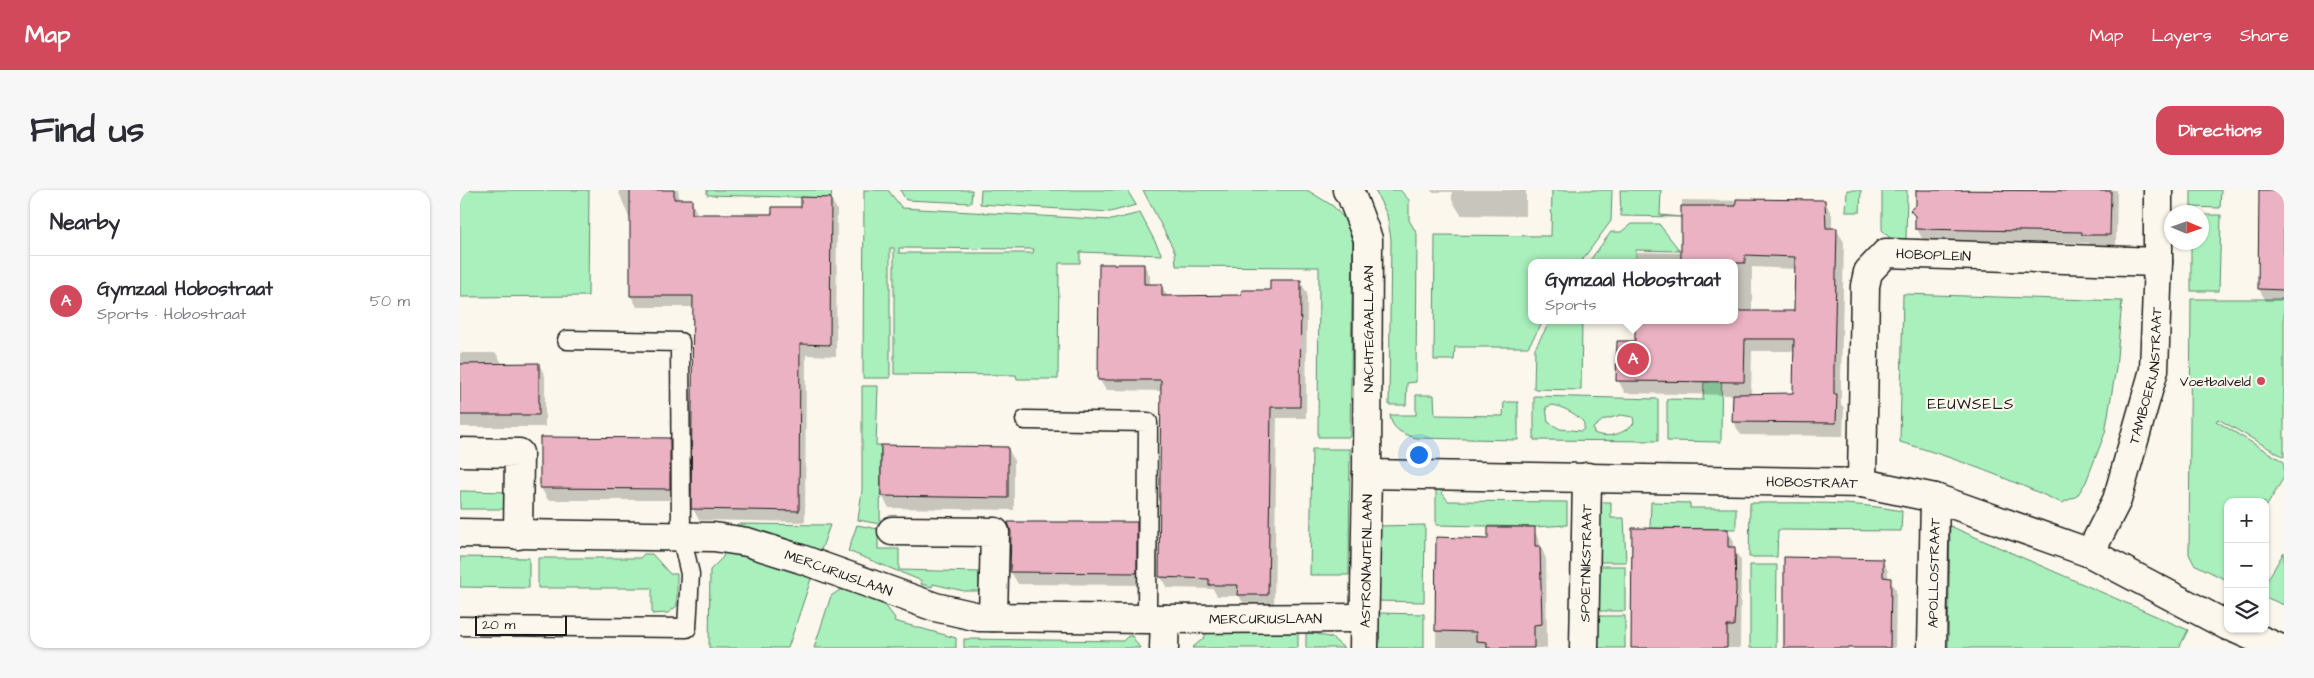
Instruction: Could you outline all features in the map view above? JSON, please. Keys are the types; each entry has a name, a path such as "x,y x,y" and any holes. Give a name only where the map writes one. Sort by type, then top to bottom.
{"street":[{"name":"NACHTEGAALLAAN","path":"1347,190 1350,192 1368,239 1367,474"},
{"name":"TAMBOERIJNSTRAAT","path":"2090,553 2117,500 2154,370 2158,262 2158,190"},
{"name":"HOBOPLEIN","path":"1862,483 1865,286 1868,272 1886,253 2158,262"},
{"path":"460,452 519,453 518,534"},
{"name":"HOBOSTRAAT","path":"1367,474 1862,483 1935,498 2090,553 2224,624"},
{"name":"ASTRONAUTENLAAN","path":"1364,648 1367,474"},
{"name":"SPOETNIKSTRAAT","path":"1584,648 1587,478"},
{"name":"APOLLOSTRAAT","path":"1932,648 1935,498"},
{"path":"892,531 995,532 993,617"},
{"name":"MERCURIUSLAAN","path":"460,533 714,536 747,542 801,559 935,608 979,617 1156,619 1364,618"},
{"path":"1156,619 1164,648"},
{"path":"2245,633 2279,648"}],"lane":[{"path":"460,626 687,628 690,574 681,535 680,342 567,340"},
{"path":"1025,420 1148,422 1156,619"}],"green space":[{"path":"460,190 589,190 588,296 460,297"},
{"path":"707,190 832,190 831,198 707,195"},
{"path":"864,190 888,190 902,208 1111,220 1140,213 1162,255 1080,252 1080,263 1059,263 1058,379 1017,379 1016,375 894,374 894,248 890,248 890,378 863,378","holes":["899,248 1034,249 1033,253 899,253"]},
{"path":"900,190 972,190 971,203 906,200"},
{"path":"981,190 1127,190 1136,205 1110,212 980,204"},
{"path":"1143,190 1307,190 1333,206 1343,217 1350,230 1353,243 1350,437 1318,437 1319,267 1176,266 1175,252"},
{"path":"1375,190 1400,190 1409,200 1409,220 1417,234 1416,382 1407,383 1406,405 1389,405 1391,239 1387,215"},
{"path":"1552,190 1612,190 1611,221 1583,259 1528,259 1528,324 1542,324 1528,347 1455,347 1454,360 1434,360 1435,235 1551,236"},
{"path":"1620,190 1661,190 1660,215 1681,217 1621,216"},
{"path":"1847,190 1861,190 1860,212 1846,212"},
{"path":"1882,190 1907,190 1906,243 1895,243 1882,230"},
{"path":"2191,190 2221,190 2220,208 2209,208 2209,205 2191,205"},
{"path":"2209,215 2221,215 2219,291 2191,291 2191,250 2209,250"},
{"path":"1631,224 1659,224 1680,251 1636,250 1636,259 1591,259 1611,232 1621,232"},
{"path":"1903,294 2122,301 2116,368 2105,433 2086,482 2077,496 2062,503 1982,469 1900,442"},
{"path":"2191,299 2284,299 2284,457 2218,419 2216,421 2284,462 2284,477 2269,502 2269,498 2224,498 2224,579 2194,564 2189,554"},
{"path":"1549,324 1582,324 1581,390 1534,389 1535,348"},
{"path":"1722,324 1721,442 1667,441 1667,399 1703,400 1704,382 1710,382"},
{"path":"862,386 878,386 876,445 881,445 880,524 858,520 862,490"},
{"path":"1416,395 1434,395 1435,415 1503,416 1504,402 1518,402 1518,440 1416,438 1407,435 1396,428 1390,415 1416,415"},
{"path":"1534,396 1658,399 1658,441 1534,440","holes":["1553,405 1578,417 1584,423 1584,429 1581,431 1560,429 1548,422 1546,407","1621,415 1633,417 1634,423 1621,433 1605,436 1594,433 1593,428 1603,420"]},
{"path":"1312,449 1350,449 1349,575 1310,575"},
{"path":"1436,489 1439,489 1448,501 1567,502 1567,525 1535,527 1436,525"},
{"path":"460,491 511,492 510,509 460,509"},
{"path":"1598,502 1611,502 1611,518 1624,518 1626,562 1598,562"},
{"path":"1651,502 1690,503 1690,508 1736,508 1736,529 1650,528"},
{"path":"1750,503 1845,504 1902,511 1901,531 1778,530 1777,557 1749,557"},
{"path":"737,524 830,525 820,553 737,528"},
{"path":"857,525 878,529 878,549 899,549 899,570 979,572 979,591 964,591 933,584 932,587 921,584 922,581 848,551"},
{"path":"1425,525 1424,602 1376,601 1378,526"},
{"path":"1950,526 2188,630 2179,648 1948,648"},
{"path":"724,549 743,553 812,576 788,648 709,648 710,570 723,557"},
{"path":"2284,552 2284,605 2269,599 2269,577"},
{"path":"644,554 652,554 670,574 677,574 677,606 668,613 652,614 652,588 538,588 538,558 640,558"},
{"path":"460,557 529,558 529,588 460,587"},
{"path":"1750,565 1777,565 1776,648 1750,648"},
{"path":"1598,566 1625,566 1625,611 1598,611"},
{"path":"840,590 849,591 885,605 895,618 894,621 956,638 956,648 814,648 831,596"},
{"path":"1376,613 1424,614 1424,648 1376,648"},
{"path":"1597,616 1625,616 1625,648 1597,648"},
{"path":"1205,630 1298,631 1298,648 1192,648 1205,637"},
{"path":"1306,631 1332,638 1344,648 1306,648"},
{"path":"1128,636 1132,636 1140,648 964,648 964,639 1123,641"}],"building":[{"path":"630,190 674,190 674,199 692,199 692,214 772,214 772,207 801,207 801,197 831,198 830,345 800,344 799,511 691,509 693,296 630,296"},
{"path":"1916,190 2111,191 2110,235 2082,235 2082,232 1915,229 1915,216 1910,210 1916,205"},
{"path":"2259,190 2284,190 2284,290 2258,289"},
{"path":"1736,199 1825,200 1826,228 1837,228 1834,367 1834,394 1837,394 1836,423 1732,422 1733,394 1793,393 1794,339 1745,339 1744,382 1616,381 1617,341 1635,341 1635,324 1738,324 1738,311 1794,311 1795,257 1745,255 1745,263 1738,263 1738,259 1681,259 1681,206 1736,206"},
{"path":"1099,264 1144,264 1144,284 1162,284 1162,296 1241,295 1242,290 1270,290 1270,280 1301,280 1300,407 1271,407 1268,595 1237,595 1238,585 1209,585 1209,579 1159,577 1161,380 1098,380"},
{"path":"539,363 539,415 460,415 460,364"},
{"path":"540,437 670,438 670,489 540,488"},
{"path":"881,445 1008,447 1008,498 881,496"},
{"path":"1008,522 1137,522 1137,573 1010,572 1011,532"},
{"path":"1488,527 1535,527 1535,546 1540,546 1542,624 1534,625 1534,648 1487,648 1487,642 1476,641 1476,632 1435,631 1436,537 1488,539"},
{"path":"1632,528 1728,529 1728,547 1735,547 1736,590 1734,626 1727,626 1727,648 1631,648"},
{"path":"1784,557 1883,559 1883,577 1891,578 1890,648 1784,648"}],"place":[{"name":"Gymzaal Hobostraat","path":"1633,359"},
{"name":"Voetbalveld","path":"2261,381"}],"district":[{"name":"EEUWSELS","path":"1971,404"}]}
